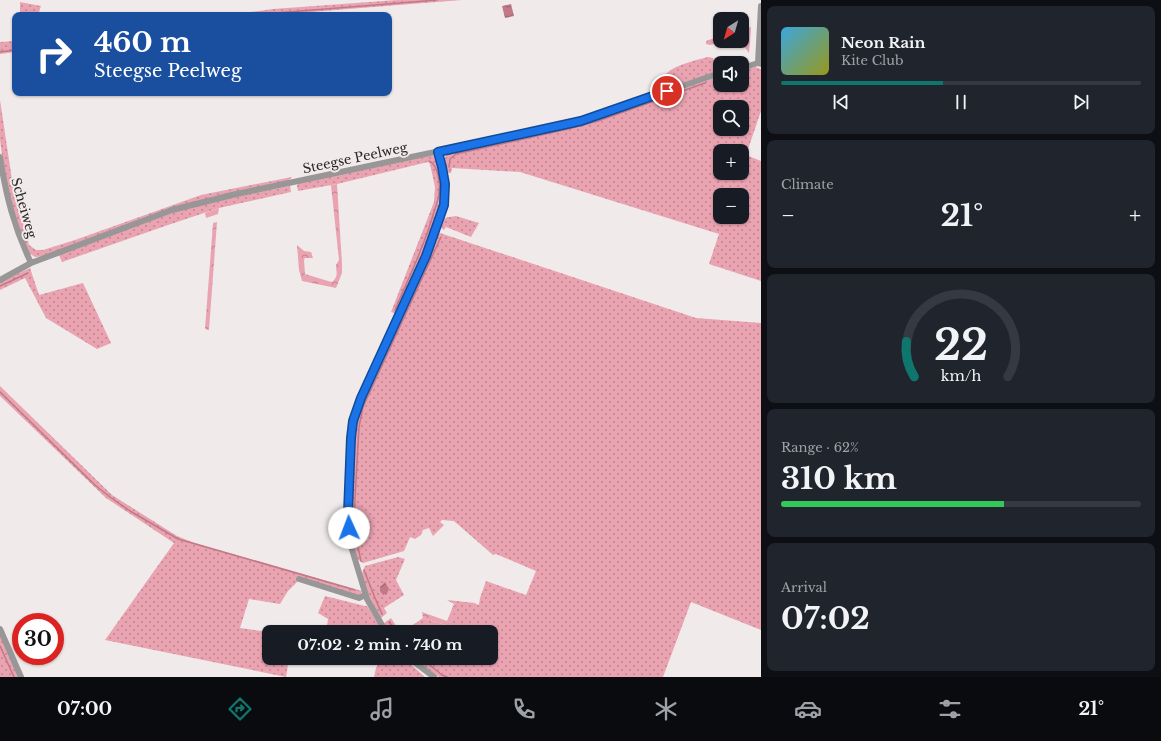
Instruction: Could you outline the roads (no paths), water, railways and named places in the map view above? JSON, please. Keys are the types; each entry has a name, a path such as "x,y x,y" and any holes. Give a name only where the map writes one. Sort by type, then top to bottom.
{"street":[{"path":"749,66 760,64 761,6"},
{"name":"Steegse Peelweg","path":"0,280 31,263 172,210 232,195 581,121 713,75"},
{"path":"382,625 366,596 350,543 348,513 353,421 361,398 426,256 444,205 445,184 438,152"},
{"name":"Scheiweg","path":"0,157 10,208 20,241 31,263"},
{"path":"299,579 359,598 366,596"},
{"path":"0,630 21,677"},
{"path":"418,665 434,677"}],"water":[{"path":"511,4 514,16 505,18 502,6"},
{"path":"385,582 389,589 387,593 383,595 380,591 380,587"}],"waterway":[{"path":"287,12 437,0"},
{"path":"0,52 12,50"},
{"path":"449,167 450,159 456,154 598,121 705,83"},
{"path":"395,310 420,251 438,199 439,181 437,171 429,161"},
{"path":"361,561 354,529 359,427 363,407 441,237"},
{"path":"0,286 28,273"},
{"path":"0,392 95,485 130,511 178,539 355,590"},
{"path":"364,570 382,614"},
{"path":"0,646 14,677"},
{"path":"430,665 447,677"}]}
